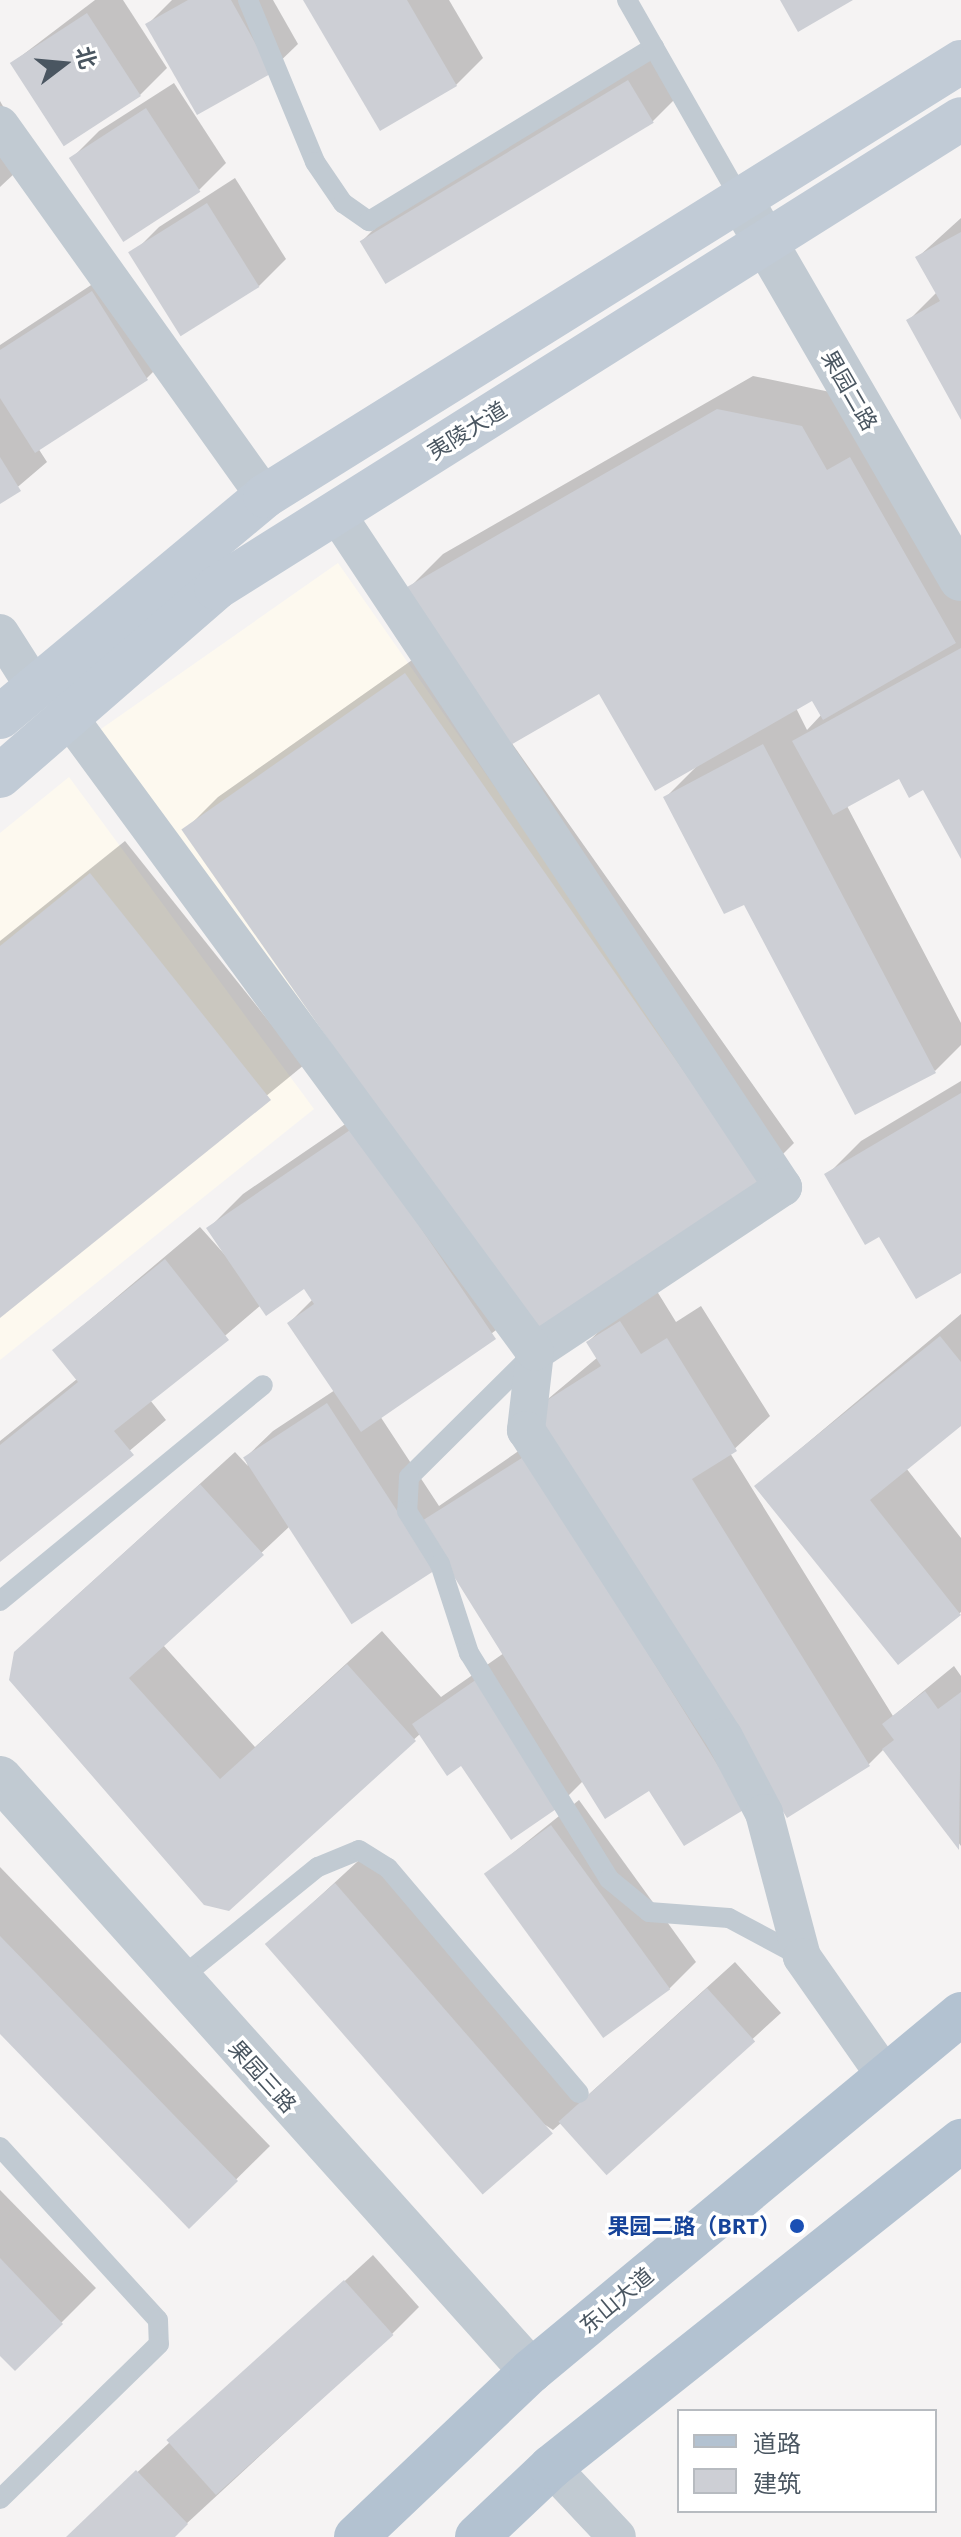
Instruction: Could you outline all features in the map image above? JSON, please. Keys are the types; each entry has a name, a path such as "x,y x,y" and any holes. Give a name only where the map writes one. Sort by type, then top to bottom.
{"main road":[{"path":"0,717 265,496 961,62"},
{"name":"夷陵大道","path":"0,776 70,719 216,588 961,119"},
{"name":"东山大道","path":"356,2537 531,2371 961,2014"},
{"path":"477,2537 551,2467 961,2141"}],"street":[{"path":"0,125 265,496"},
{"name":"果园二路","path":"741,200 961,579"},
{"path":"336,513 783,1187 535,1352"},
{"path":"0,633 35,688"},
{"path":"70,719 535,1352 526,1430 764,1813 802,1957 886,2077"},
{"name":"果园三路","path":"0,1778 177,1981 531,2371"},
{"path":"551,2467 617,2537"}],"lane":[{"path":"248,0 315,162 343,203 369,221 654,47"},
{"path":"627,0 741,200"},
{"path":"535,1352 409,1477 407,1511 440,1564 469,1653 609,1879 649,1912 729,1918 802,1957"},
{"path":"0,1601 263,1385"},
{"path":"177,1981 318,1867 359,1850 388,1868 579,2093"},
{"path":"0,2147 158,2320 159,2344 0,2499"}],"shaded area":[{"path":"338,563 769,1179 528,1348 96,732"},
{"path":"69,777 314,1109 0,1360 0,833"}],"building":[{"path":"188,0 231,0 272,73 197,115 145,24"},
{"path":"303,0 407,0 457,86 380,131"},
{"path":"780,0 853,0 798,32"},
{"path":"87,13 141,96 64,146 10,63"},
{"path":"628,80 654,123 385,284 360,241"},
{"path":"146,108 200,192 123,242 69,158"},
{"path":"207,203 259,287 181,336 128,252"},
{"path":"961,232 961,420 906,320 940,301 915,257"},
{"path":"92,291 148,380 35,453 0,398 0,350"},
{"path":"717,409 802,426 827,470 850,457 956,643 823,720 812,701 655,791 599,694 500,751 407,587"},
{"path":"0,457 21,491 0,504"},
{"path":"961,648 961,859 923,790 909,798 899,779 833,815 792,741"},
{"path":"405,673 760,1180 536,1337 181,830"},
{"path":"763,744 936,1073 855,1115 744,905 724,914 663,797"},
{"path":"90,873 271,1100 0,1318 0,946"},
{"path":"961,1093 961,1273 916,1299 879,1237 865,1245 824,1174"},
{"path":"353,1128 496,1339 361,1432 287,1323 314,1304 304,1289 266,1316 206,1228"},
{"path":"165,1259 229,1340 114,1431 134,1455 0,1562 0,1445 78,1382 52,1350"},
{"path":"620,1321 641,1354 667,1338 737,1451 692,1479 870,1766 787,1818 533,1409 601,1366 586,1342"},
{"path":"940,1336 961,1362 961,1426 870,1500 961,1615 898,1665 754,1486"},
{"path":"327,1403 435,1570 352,1624 243,1457"},
{"path":"525,1456 745,1809 684,1846 649,1791 605,1819 420,1522"},
{"path":"200,1484 264,1555 129,1678 220,1779 347,1664 416,1741 229,1911 204,1905 9,1680 14,1652"},
{"path":"477,1679 562,1805 511,1840 461,1766 447,1776 412,1724"},
{"path":"925,1691 938,1709 961,1692 959,1850 882,1749 894,1740 882,1724"},
{"path":"551,1825 670,1989 603,2038 484,1874"},
{"path":"335,1883 553,2134 483,2195 265,1944"},
{"path":"0,1936 238,2181 189,2229 0,2034"},
{"path":"707,1988 755,2042 607,2175 558,2122"},
{"path":"0,2258 63,2324 15,2371 0,2356"},
{"path":"344,2280 394,2335 216,2495 166,2440"},
{"path":"136,2470 188,2524 175,2537 66,2537"}],"place":[{"name":"果园二路（BRT）","path":"797,2226"}]}
